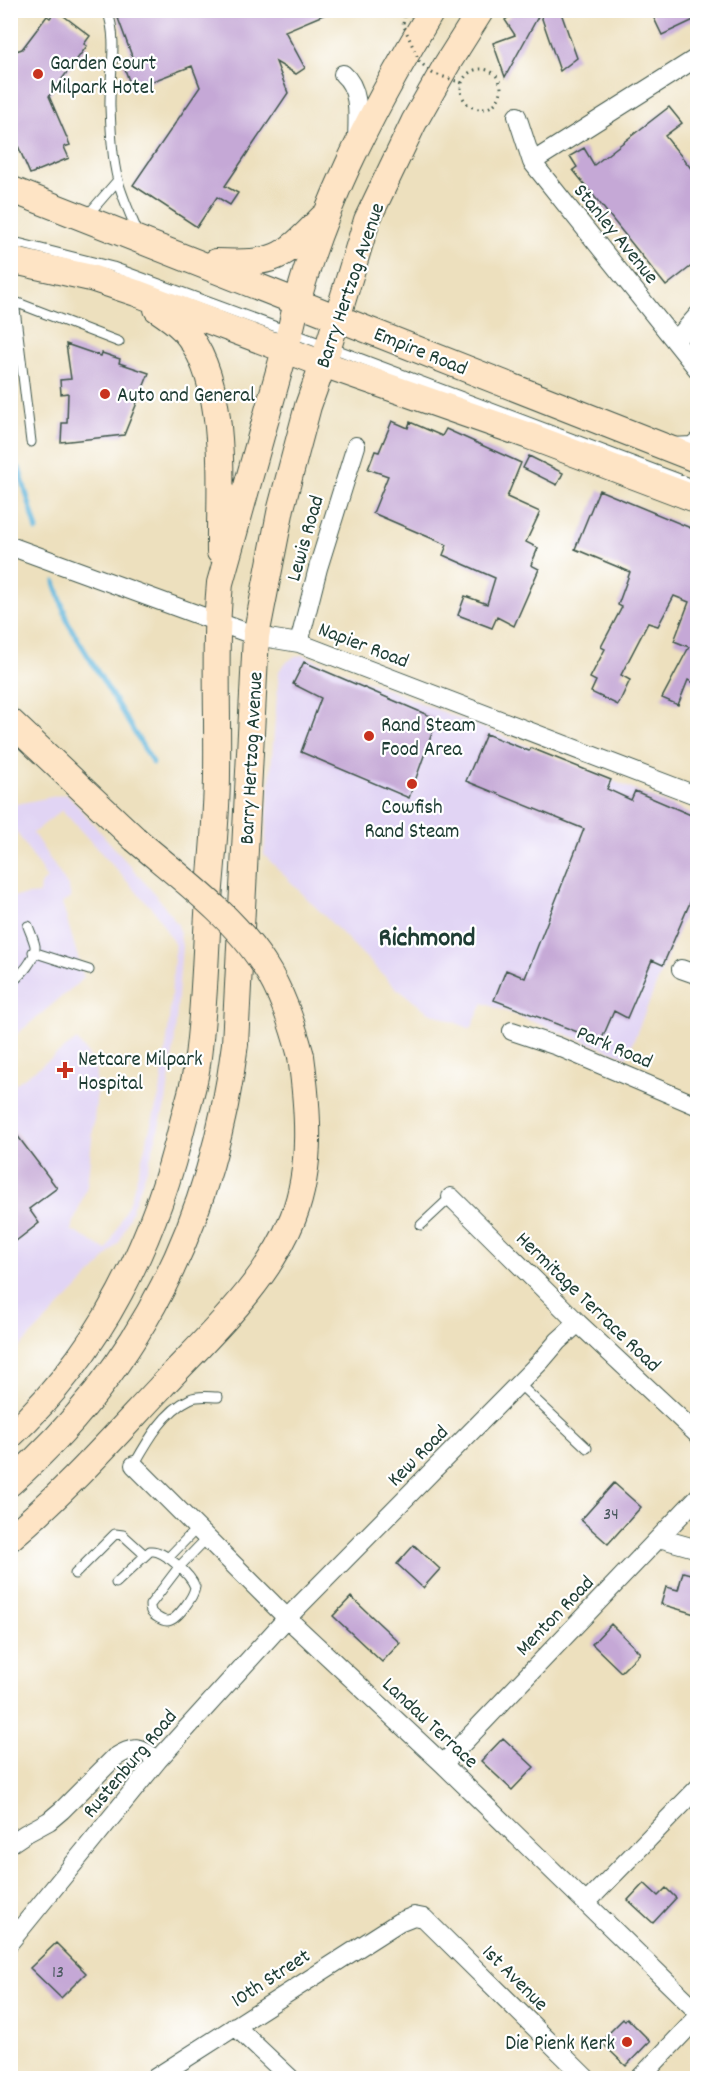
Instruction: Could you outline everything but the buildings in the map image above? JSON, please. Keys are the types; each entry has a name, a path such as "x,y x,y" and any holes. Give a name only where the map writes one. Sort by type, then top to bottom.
{"main road":[{"name":"Barry Hertzog Avenue","path":"10,1436 45,1401 109,1312 132,1269 161,1203 175,1158 197,1067 203,1018 217,776 217,621 220,583 297,302 328,212 379,101 432,10"},
{"name":"Barry Hertzog Avenue","path":"10,1483 58,1438 93,1398 118,1364 157,1302 185,1240 205,1185 229,1093 235,1044 256,636 281,508 308,405 367,220 414,122 481,10"},
{"name":"Empire Road","path":"10,189 698,460"},
{"path":"197,262 250,263 283,254 299,242 328,212"},
{"name":"Empire Road","path":"10,260 91,278 288,341 698,500"},
{"path":"136,293 183,330 200,356 211,382 219,448 220,583"},
{"path":"10,721 135,838 185,881 243,937 263,962 290,1018 301,1056 308,1106 307,1143 301,1188 293,1216 278,1249 262,1274 203,1342 78,1473 10,1538"}],"street":[{"path":"532,162 698,57"},
{"path":"344,74 352,82 356,95 357,145"},
{"name":"Stanley Avenue","path":"517,116 532,162 698,370"},
{"path":"675,341 698,315"},
{"path":"666,448 692,446 698,441"},
{"name":"Lewis Road","path":"299,643 318,568 356,446"},
{"name":"Napier Road","path":"10,546 256,636 299,643 698,796"},
{"name":"Park Road","path":"513,1031 557,1046 698,1106"},
{"name":"Hermitage Terrace Road","path":"450,1197 578,1323 698,1435"},
{"name":"Kew Road","path":"287,1618 578,1323"},
{"name":"Landau Terrace","path":"134,1465 287,1618 443,1764 698,2012"},
{"name":"Menton Road","path":"443,1764 698,1497"},
{"path":"659,1538 698,1549"},
{"name":"Rustenburg Road","path":"10,1942 158,1760 287,1618"},
{"path":"10,1844 49,1821 122,1753 135,1749 144,1750 158,1760"},
{"path":"586,1903 698,1788"},
{"name":"10th Street","path":"155,2079 235,2026 411,1917"},
{"name":"1st Avenue","path":"411,1917 424,1918 586,2079"},
{"path":"640,2079 698,2018"},
{"path":"235,2026 290,2079"}],"lane":[{"path":"107,10 114,40 110,109 118,180 139,238"},
{"path":"85,218 118,180"},
{"path":"10,241 113,267 288,341"},
{"path":"31,442 12,300 119,342"},
{"path":"325,355 698,486"},
{"path":"10,984 32,959 34,946 28,926"},
{"path":"33,952 89,970"},
{"path":"10,970 21,974"},
{"path":"421,1225 450,1197"},
{"path":"519,1384 587,1448"},
{"path":"134,1465 156,1430 175,1410 192,1398 218,1397"},
{"path":"168,1558 202,1533"},
{"path":"116,1583 145,1555 154,1550 168,1558 179,1567 192,1580 195,1590 172,1619 166,1621 153,1615 150,1605 179,1567 202,1533"},
{"path":"75,1574 115,1534 123,1535 145,1555"}],"path":[{"path":"405,10 403,24 419,61 432,73 462,83"},
{"path":"476,69 489,70 499,78 502,91 492,107 478,110 466,103 461,90 462,83 470,72 476,69"}],"shaded area":[{"path":"303,655 697,817 697,884 627,1057 483,1003 471,1029 427,1011 395,987 264,855 279,671 295,656"},
{"name":"Netcare Milpark Hospital","path":"67,794 160,900 178,925 182,946 174,1048 166,1102 148,1167 120,1241 96,1270 11,1356 11,1234 16,1241 39,1224 29,1209 57,1188 11,1126 11,1087 77,1040 95,1064 97,1092 87,1186 71,1230 107,1250 131,1198 160,1092 168,1032 175,945 156,913 62,810 33,833 69,888 71,898 62,903 84,978 11,1039 11,897 39,894 40,885 47,879 14,828 11,828 11,805"}],"waterway":[{"path":"19,468 37,530"},
{"path":"55,582 68,623 153,763"}],"place":[{"name":"Garden Court Milpark Hotel","path":"38,74"},
{"name":"Auto and General","path":"105,394"},
{"name":"Rand Steam Food Area","path":"369,736"},
{"name":"Cowfish Rand Steam","path":"412,784"},
{"name":"Netcare Milpark Hospital","path":"65,1070"},
{"name":"Die Pienk Kerk","path":"627,2042"}],"district":[{"name":"Richmond","path":"427,936"}]}
